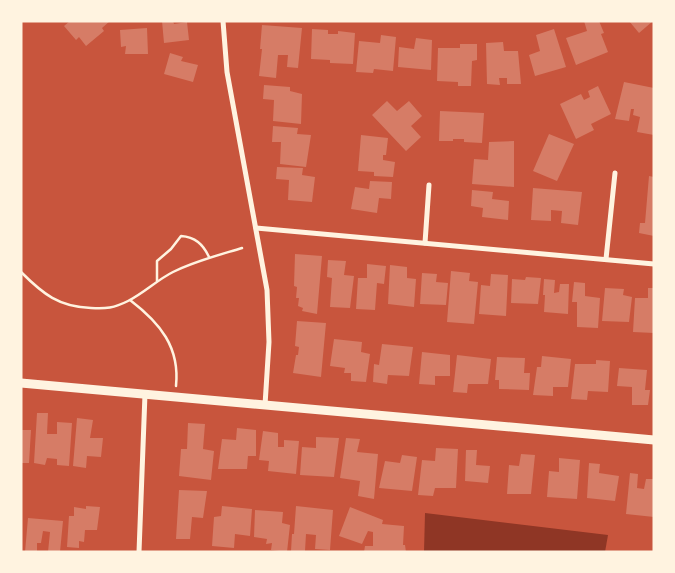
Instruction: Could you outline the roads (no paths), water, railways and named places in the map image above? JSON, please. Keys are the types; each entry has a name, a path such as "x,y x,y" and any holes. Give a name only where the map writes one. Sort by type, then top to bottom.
{"street":[{"path":"223,21 227,72 267,290 270,322 264,405"},
{"path":"606,259 614,173"},
{"path":"425,243 429,185"},
{"path":"256,228 654,264"},
{"path":"21,383 654,440"},
{"path":"139,552 145,394"}]}
